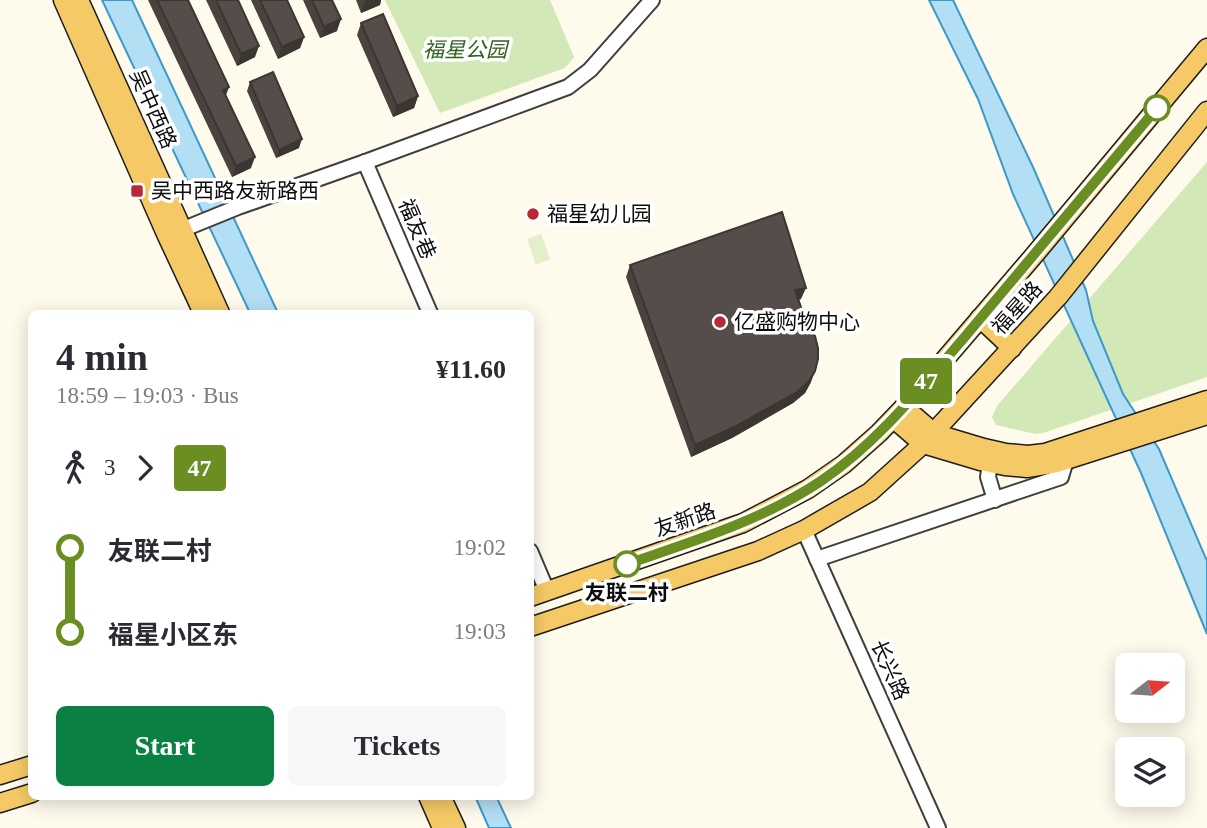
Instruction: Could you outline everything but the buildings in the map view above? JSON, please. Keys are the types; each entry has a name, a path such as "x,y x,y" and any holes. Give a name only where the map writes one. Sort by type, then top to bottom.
{"main road":[{"name":"吴中西路","path":"63,0 174,233 218,310"},
{"name":"吴中西路","path":"79,0 174,233 202,310"},
{"name":"福星路","path":"844,464 899,413 1207,48"},
{"name":"福星路","path":"534,626 758,551 804,530 870,492 928,439 1058,297 1207,111"},
{"path":"980,318 1012,348"},
{"path":"899,413 928,439 990,463 1027,468 1066,460 1158,424 1207,400"},
{"path":"1158,424 1207,415"},
{"path":"928,439 1028,456 1120,437"},
{"name":"友新路","path":"539,594 743,523 808,489 844,464"},
{"path":"0,775 28,766"},
{"path":"0,803 28,794"},
{"path":"430,800 442,828"},
{"path":"443,800 456,828"}],"street":[{"path":"174,233 238,206 568,87 590,70 652,0"},
{"name":"福友巷","path":"365,162 429,310"},
{"path":"817,559 1061,477 1066,460"},
{"path":"990,463 988,477 995,500"},
{"name":"长兴路","path":"804,530 938,828"},
{"path":"534,570 539,594"}],"green space":[{"name":"福星公园","path":"385,0 550,0 574,57 565,68 440,113"},
{"path":"1207,162 1207,377 1043,433 1035,434 996,425 992,417 997,406"},
{"path":"541,234 550,259 536,265 527,239"}],"water":[{"path":"102,0 132,0 277,310 249,310"},
{"path":"929,0 953,0 1033,167 1086,290 1093,321 1123,394 1159,449 1207,561 1207,634 1141,473 1013,194 978,99"},
{"path":"477,800 498,800 511,828 489,828"}],"bus line":[{"name":"47","path":"627,564 764,513 822,480 863,448 904,407 1157,108"}],"place":[{"name":"吴中西路友新路西","path":"137,191"},
{"name":"福星幼儿园","path":"533,214"},
{"name":"亿盛购物中心","path":"720,322"},
{"name":"友联二村","path":"627,564"}]}
